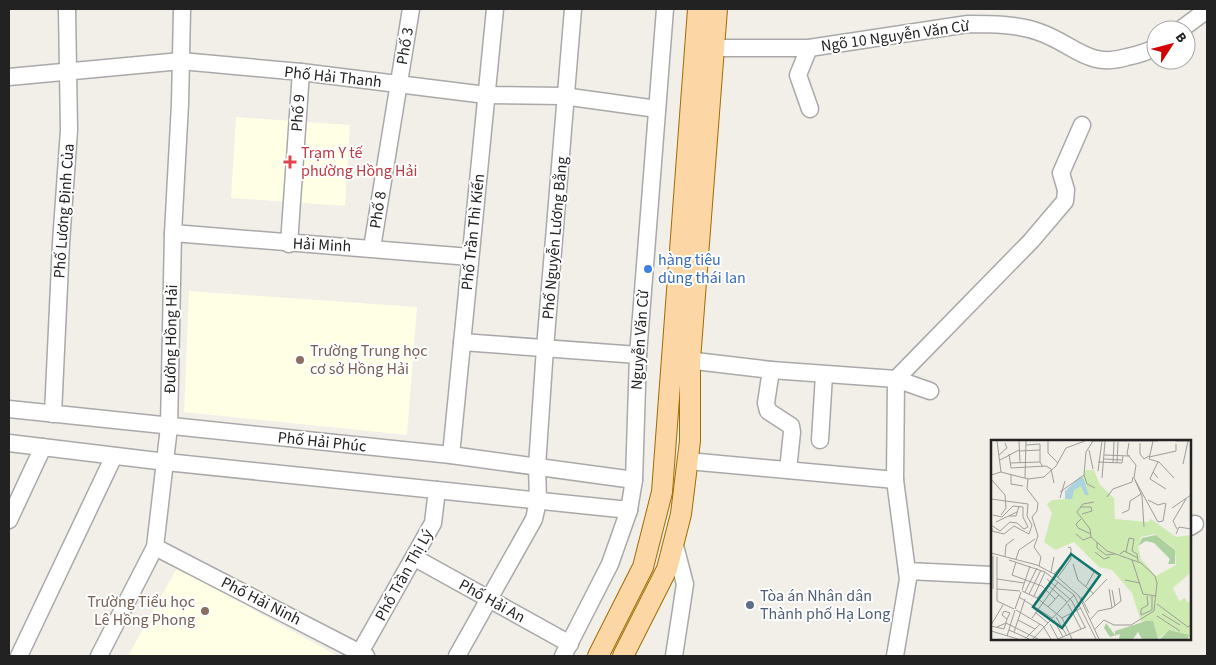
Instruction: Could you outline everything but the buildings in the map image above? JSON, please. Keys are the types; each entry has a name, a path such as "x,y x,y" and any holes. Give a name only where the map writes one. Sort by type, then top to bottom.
{"main road":[{"name":"Nguyễn Văn Cừ","path":"598,656 643,567 662,492 670,358 698,9"},
{"path":"623,656 667,569 682,514 688,461 690,360 717,9"}],"street":[{"name":"Phố Lương Định Của","path":"53,414 61,244 69,130 67,9"},
{"name":"Đường Hồng Hải","path":"99,656 155,547 166,462 169,427 173,233 182,9"},
{"name":"Phố 3","path":"398,84 411,9"},
{"name":"Phố Trần Thì Kiến","path":"451,455 495,9"},
{"name":"Phố Nguyễn Lương Bằng","path":"457,656 534,519 538,501 537,466 545,348 568,97 573,9"},
{"name":"Nguyễn Văn Cừ","path":"566,650 610,564 629,510 634,480 638,355 665,9"},
{"path":"1194,20 1207,10"},
{"name":"Ngõ 10 Nguyễn Văn Cừ","path":"713,48 809,48 968,24 991,24 1036,31 1057,38 1091,59 1102,62 1112,62 1146,50"},
{"path":"809,48 798,74 810,109"},
{"name":"Phố Hải Thanh","path":"9,77 181,61 301,72 486,95 568,97 658,109"},
{"name":"Phố 9","path":"289,244 301,72"},
{"name":"Phố 8","path":"372,248 398,84"},
{"path":"895,656 908,579 895,480 896,379 1031,241 1065,200 1066,190 1061,174 1082,125"},
{"name":"Hải Minh","path":"173,233 289,244 372,248 470,257"},
{"path":"462,342 638,355"},
{"path":"670,358 770,370 896,379 930,391"},
{"path":"770,370 766,403 768,410 785,421 792,432 788,470"},
{"path":"820,440 824,375"},
{"name":"Phố Hải Phúc","path":"9,409 451,455 634,480"},
{"path":"9,443 166,462 629,510"},
{"path":"9,520 43,447"},
{"path":"19,656 114,456"},
{"path":"688,461 895,480"},
{"name":"Phố Trần Thị Lý","path":"361,655 433,523 437,490"},
{"path":"674,542 685,584 674,656"},
{"name":"Phố Hải Ninh","path":"155,547 361,655"},
{"name":"Phố Hải An","path":"415,558 489,599 566,650"},
{"path":"907,571 991,575"}],"shaded area":[{"name":"Trạm Y tế phường Hồng Hải","path":"236,117 350,125 345,206 231,198"},
{"name":"Trường Trung học cơ sở Hồng Hải","path":"189,291 417,307 407,435 184,412"},
{"name":"Trường Tiểu học Lê Hồng Phong","path":"177,568 336,655 128,656"}],"place":[{"name":"Trạm Y tế phường Hồng Hải","path":"290,162"},
{"name":"hàng tiêu dùng thái lan","path":"648,269"},
{"name":"Trường Trung học cơ sở Hồng Hải","path":"300,360"},
{"name":"Tòa án Nhân dân Thành phố Hạ Long","path":"750,605"},
{"name":"Trường Tiểu học Lê Hồng Phong","path":"205,611"}]}
